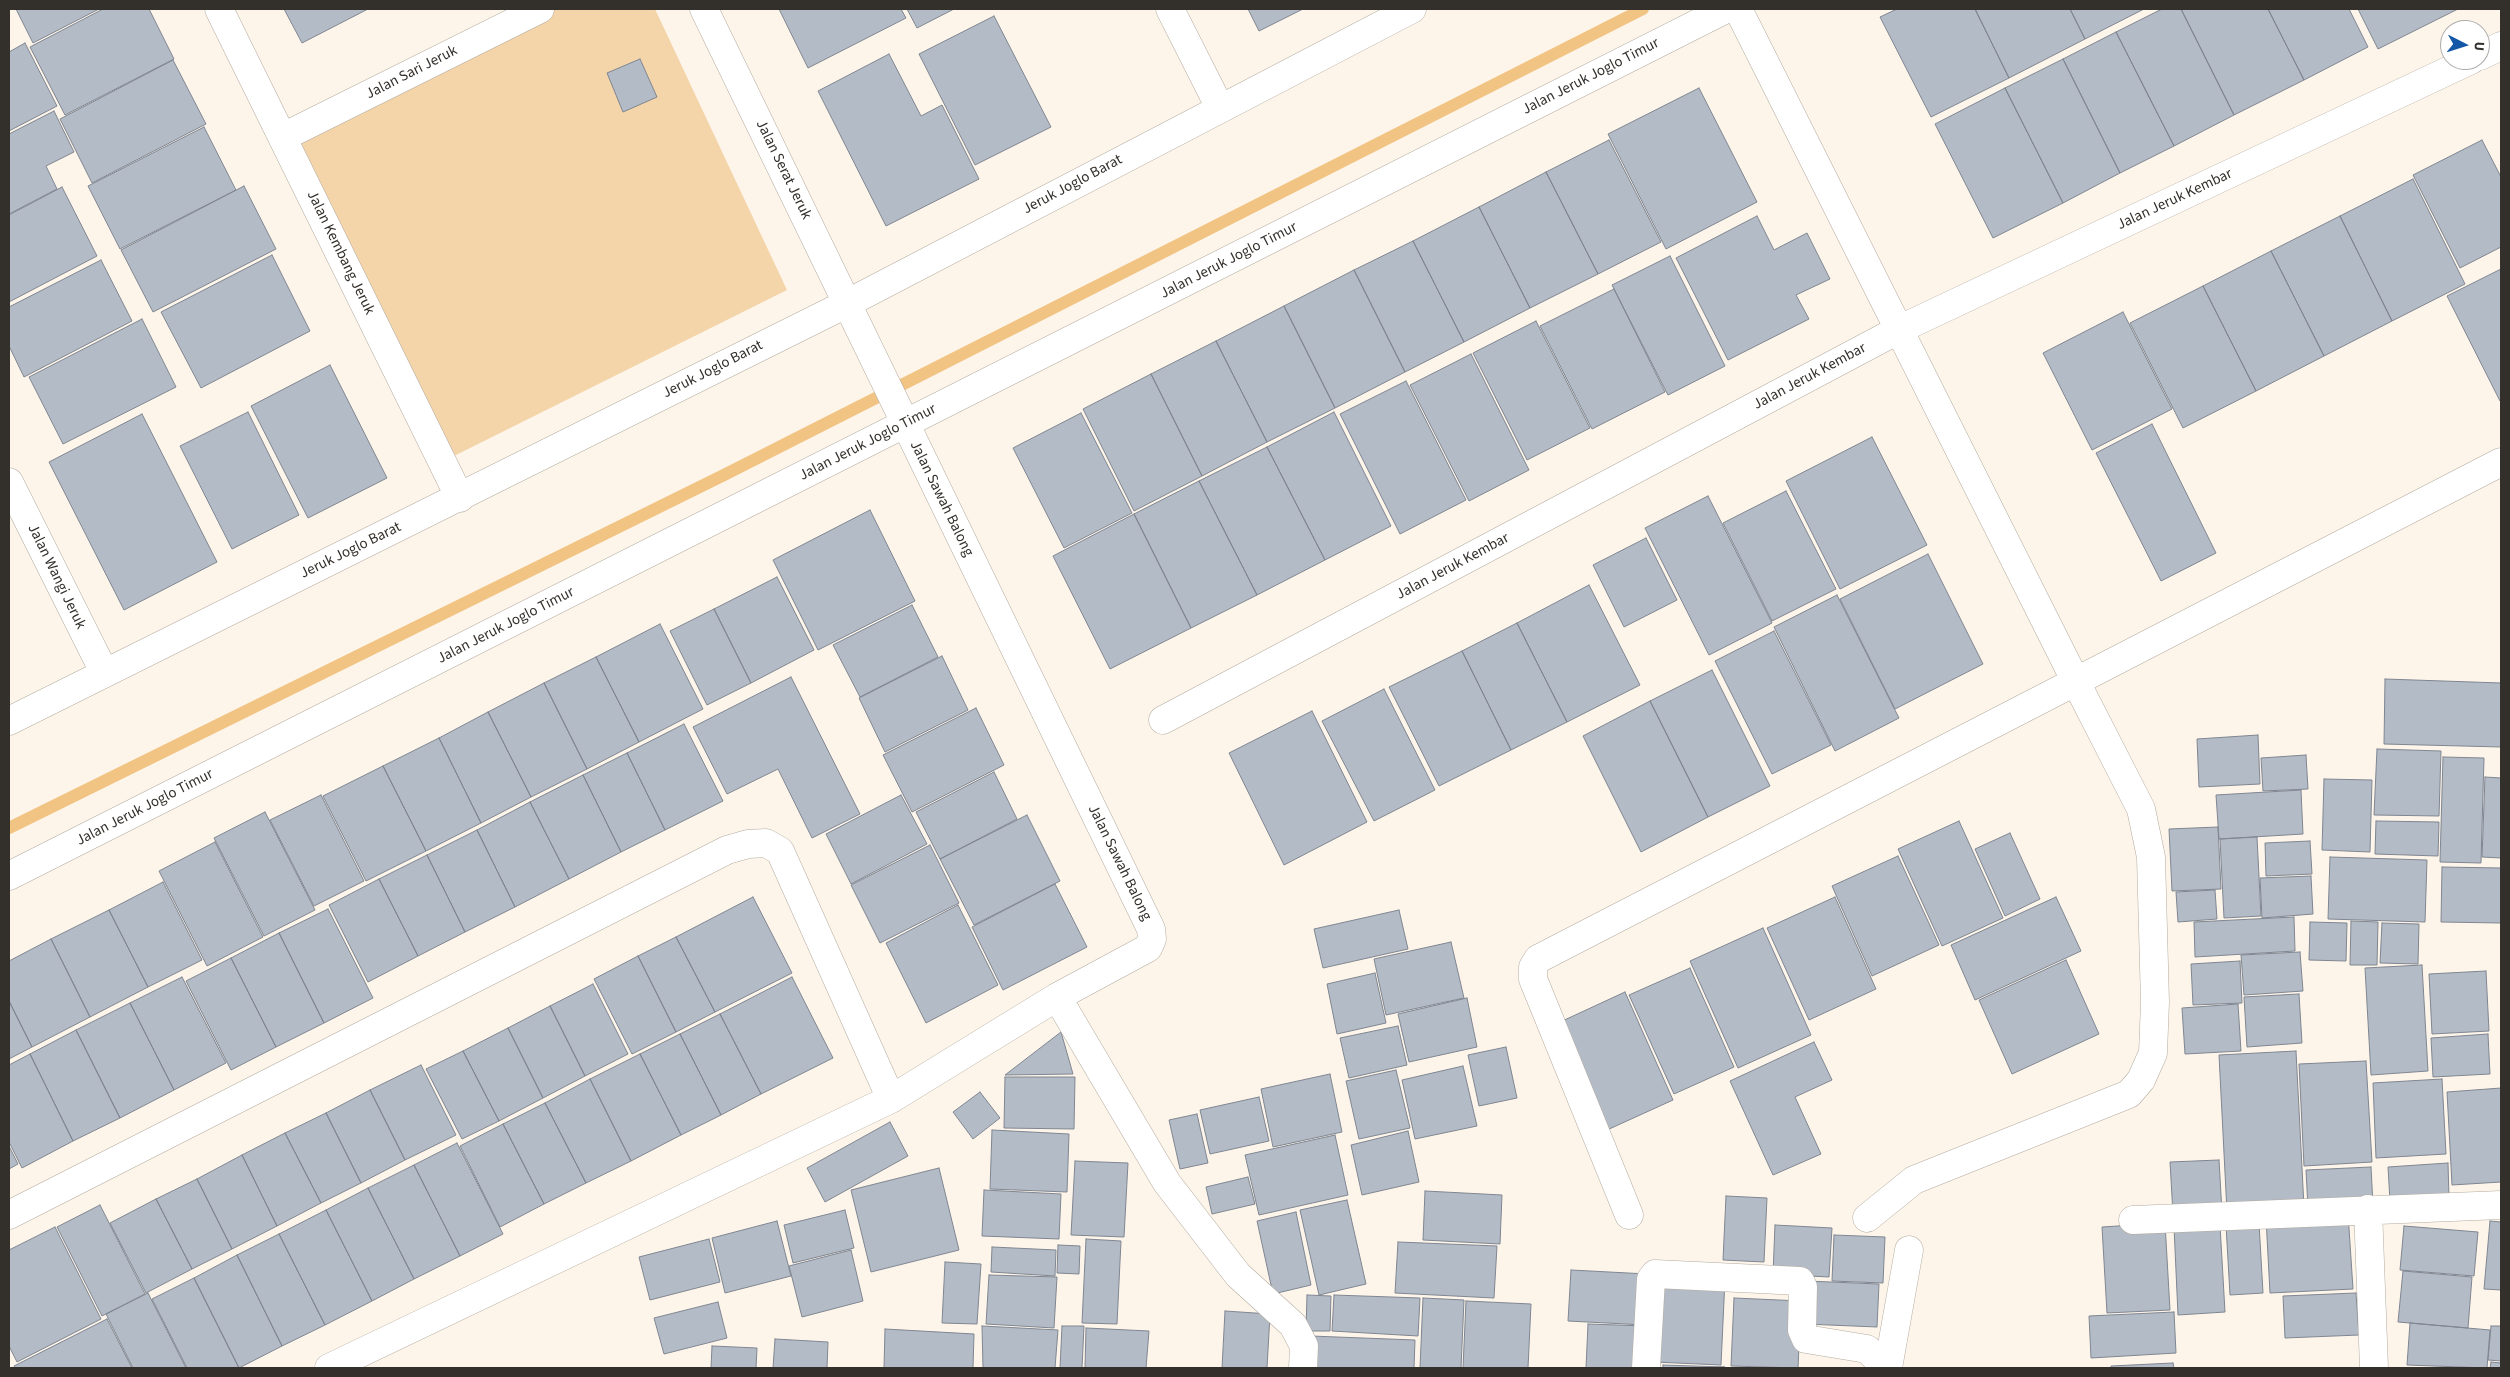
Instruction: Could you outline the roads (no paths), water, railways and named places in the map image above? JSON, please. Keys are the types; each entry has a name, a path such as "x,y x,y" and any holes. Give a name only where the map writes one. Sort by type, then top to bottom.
{"street":[{"name":"Jalan Kembang Jeruk","path":"219,9 460,498"},
{"name":"Jalan Sari Jeruk","path":"283,137 540,9"},
{"name":"Jalan Serat Jeruk","path":"704,9 862,331"},
{"path":"1170,9 1220,108"},
{"name":"Jeruk Joglo Barat","path":"9,720 460,498 848,303 1412,9"},
{"name":"Jalan Jeruk Joglo Timur","path":"9,876 1726,9"},
{"path":"1738,9 2141,809 2151,857 2155,1002 2153,1054 2142,1080 2129,1094 1914,1180 1867,1218"},
{"name":"Jalan Jeruk Kembar","path":"1163,720 1900,329 2450,70"},
{"name":"Jalan Sawah Balong","path":"862,331 904,425 1151,929 1152,939 1148,948 1056,996"},
{"path":"1629,1215 1533,979 1533,967 1538,959 2075,680 2501,462"},
{"name":"Jalan Wangi Jeruk","path":"9,482 104,672"},
{"path":"9,1216 727,850 748,844 766,843 780,852 891,1099"},
{"path":"329,1368 891,1099 1056,996 1167,1183 1238,1275 1293,1325 1304,1346 1303,1368"},
{"path":"2133,1220 2501,1205"},
{"path":"2368,1209 2374,1368"},
{"path":"1887,1368 1909,1250"},
{"path":"1646,1368 1651,1279 1655,1274 1800,1281 1803,1287 1802,1330 1806,1339 1867,1349 1887,1368"}],"waterway":[{"path":"9,828 726,474 1643,9"}]}
